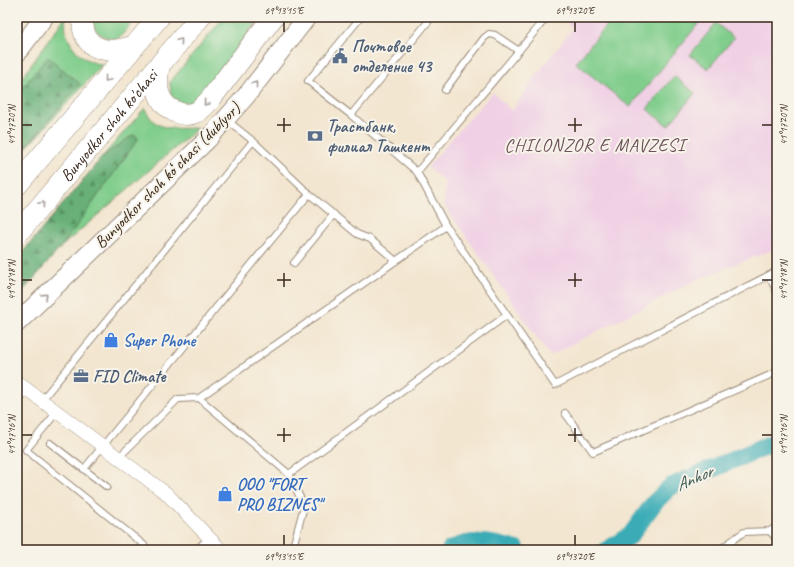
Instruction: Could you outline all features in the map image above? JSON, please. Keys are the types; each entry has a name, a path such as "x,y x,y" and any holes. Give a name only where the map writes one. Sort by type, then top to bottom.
{"main road":[{"path":"83,17 84,34 89,42 99,48 111,51 134,46"},
{"name":"Bunyodkor shoh ko'chasi","path":"17,185 159,17"},
{"name":"Bunyodkor shoh ko'chasi","path":"17,234 200,17"},
{"path":"159,66 158,88 164,103 178,112 188,114 198,112 209,101 273,17"}],"street":[{"path":"17,53 44,17"},
{"name":"Bunyodkor shoh koʻchasi (dublyor)","path":"17,323 226,120 306,17"},
{"path":"22,386 56,413 119,457 167,494 221,550"}],"lane":[{"path":"361,17 308,81 351,115 417,172 446,226 555,385 777,271"},
{"path":"351,115 432,17"},
{"path":"417,172 547,17"},
{"path":"445,90 484,38 489,34 495,35 518,51"},
{"path":"226,120 253,141 309,194 358,234 370,239 396,261"},
{"path":"41,401 253,141"},
{"path":"84,469 309,194"},
{"path":"294,262 334,214"},
{"path":"119,457 178,399 199,398 446,226"},
{"path":"769,276 777,292"},
{"path":"289,474 507,315"},
{"path":"565,413 593,452 777,372"},
{"path":"17,403 22,386"},
{"path":"199,398 289,474 304,506 291,550"},
{"path":"56,413 26,450 144,545"},
{"path":"50,443 107,487"},
{"path":"719,550 744,532 770,531 777,526"},
{"path":"770,531 777,540"},
{"path":"196,550 209,538"}],"shaded area":[{"path":"561,17 777,17 777,248 696,280 550,356 444,205 445,182 427,167 493,92 512,111 572,29"}],"green space":[{"path":"65,17 66,32 71,44 84,58 102,65 17,158 80,84 48,57 17,94 17,85"},
{"path":"93,17 137,17 121,36 116,39 102,36 94,27"},
{"path":"224,17 261,17 199,97 188,102 182,102 175,99 171,96 170,82"},
{"path":"613,17 704,17 630,107 576,63"},
{"path":"716,23 734,38 708,69 690,55"},
{"path":"48,57 80,84 17,157 17,94"},
{"path":"674,76 695,93 668,126 647,109"},
{"path":"145,108 154,122 160,125 174,128 198,128 62,246 138,139 133,135 103,156"},
{"path":"133,135 138,139 62,246 17,298 17,259 103,156"}],"waterway":[{"name":"Anhor","path":"607,550 630,536 654,503 670,487 777,441"},
{"name":"Anhor","path":"450,550 458,546 475,543 500,545 517,550"}],"place":[{"name":"Почтовое отделение 43","path":"340,56"},
{"name":"Трастбанк, филиал Ташкент","path":"315,136"},
{"name":"Super Phone","path":"111,340"},
{"name":"FID Climate","path":"81,376"},
{"name":"OOO \"FORT PRO BIZNES\"","path":"225,494"}],"district":[{"name":"CHILONZOR E MAVZESI","path":"595,145"}]}
